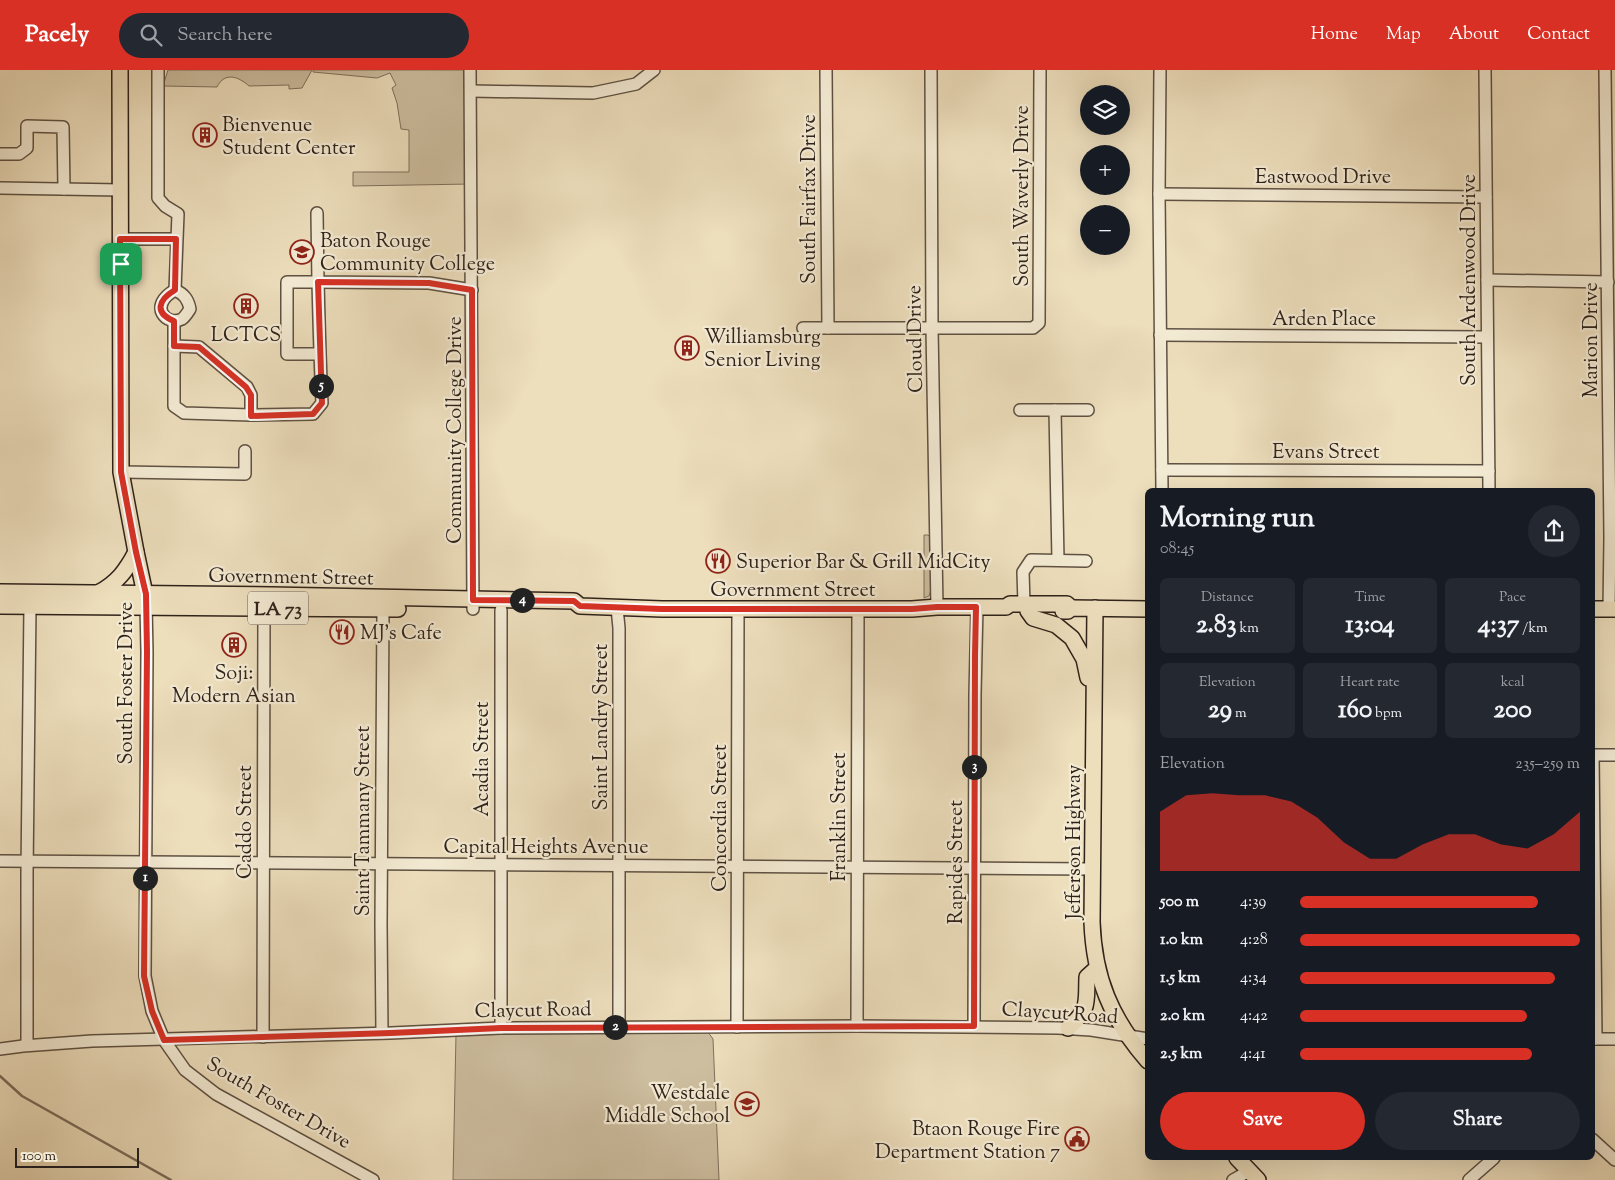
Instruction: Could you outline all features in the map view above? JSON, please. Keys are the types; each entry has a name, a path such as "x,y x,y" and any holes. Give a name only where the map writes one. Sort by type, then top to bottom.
{"main road":[{"name":"South Foster Drive","path":"120,70 121,472 146,600"},
{"path":"98,593 108,588 120,578 136,552"},
{"name":"Government Street","path":"0,592 98,593 146,600 264,608 383,609 537,600 574,601 580,606 617,608 912,609 1006,607 1010,604 1026,608 1068,611 1071,608 1145,609"},
{"name":"Government Street","path":"0,606 146,600 473,604 501,610 574,611 580,606"},
{"path":"501,610 503,605 531,604 537,600"},
{"path":"1026,608 1033,618 1056,625 1072,638 1084,659 1087,677 1093,681"},
{"name":"Jefferson Highway","path":"1095,608 1092,935 1097,968 1109,1004 1128,1036 1145,1057"},
{"path":"1595,609 1612,609"},
{"path":"1068,1028 1082,1016 1086,1008 1086,977 1097,968"},
{"path":"1239,1160 1254,1175"}],"street":[{"path":"158,70 158,198 165,206 178,214 175,290"},
{"name":"Community College Drive","path":"470,70 473,604"},
{"path":"471,91 593,94 636,84 654,70"},
{"name":"South Fairfax Drive","path":"826,70 828,328"},
{"name":"Cloud Drive","path":"931,70 932,328 937,607"},
{"name":"South Waverly Drive","path":"932,328 1033,328 1039,323 1040,70"},
{"path":"1160,70 1159,194 1162,488"},
{"name":"South Ardenwood Drive","path":"1485,70 1489,488"},
{"name":"Marion Drive","path":"1605,70 1612,609"},
{"path":"0,154 19,154 27,148 27,126 64,127 64,189"},
{"path":"0,188 120,190"},
{"name":"Eastwood Drive","path":"1159,194 1486,196"},
{"path":"174,321 174,406 184,413 251,416 313,414 322,403 317,213"},
{"path":"120,239 176,239"},
{"path":"1487,280 1608,282"},
{"path":"320,354 287,354 287,282 429,283 472,290"},
{"path":"175,290 189,300 190,309 183,318 174,321 165,318 160,310 161,301 166,295 175,290"},
{"path":"803,328 932,328"},
{"name":"Arden Place","path":"1160,335 1487,337"},
{"path":"174,346 199,347 246,387 251,395 251,416"},
{"path":"1020,410 1088,410"},
{"path":"1056,410 1058,560"},
{"path":"121,472 245,474 245,451"},
{"name":"Evans Street","path":"1162,470 1489,471"},
{"path":"1026,608 1024,572 1031,560 1086,561"},
{"name":"South Foster Drive","path":"146,600 144,976 152,1011 164,1040 185,1070 216,1094 374,1180"},
{"path":"28,1045 27,862 30,606"},
{"name":"Rapides Street","path":"974,1026 976,607"},
{"name":"Caddo Street","path":"263,1037 264,608"},
{"name":"Saint Landry Street","path":"617,608 619,628 619,1027"},
{"name":"Saint Tammany Street","path":"382,1033 383,609"},
{"name":"Concordia Street","path":"737,1027 738,609"},
{"name":"Franklin Street","path":"857,1026 858,609"},
{"name":"Acadia Street","path":"501,610 501,1028"},
{"path":"1595,755 1615,754"},
{"name":"Capital Heights Avenue","path":"0,862 1093,869"},
{"name":"Claycut Road","path":"0,1049 28,1045 92,1041 501,1028 974,1026 1068,1028 1145,1039"},
{"path":"1595,1039 1615,1039"},
{"path":"1595,1143 1615,1160"},
{"path":"1469,1180 1492,1160"},
{"path":"1233,1180 1254,1175"}],"shaded area":[{"name":"Bienvenue Student Center","path":"168,70 312,70 302,88 289,89 289,85 249,86 241,80 232,77 224,79 217,87 163,86"},
{"path":"313,70 470,70 471,184 353,186 353,172 409,172 409,130 401,129 397,103 392,88 396,85 390,73 377,78 313,72"},
{"path":"924,535 928,535 931,538 931,590 929,596 924,598"},
{"path":"708,1032 713,1039 719,1180 453,1180 456,1034"}],"waterway":[{"path":"0,1076 22,1096 171,1180"}],"place":[{"name":"Bienvenue Student Center","path":"205,135"},
{"name":"Baton Rouge Community College","path":"302,252"},
{"name":"LCTCS","path":"246,306"},
{"name":"Williamsburg Senior Living","path":"687,348"},
{"name":"Superior Bar & Grill MidCity","path":"718,561"},
{"name":"MJ's Cafe","path":"342,632"},
{"name":"Soji: Modern Asian","path":"234,645"},
{"name":"Westdale Middle School","path":"747,1104"},
{"name":"Btaon Rouge Fire Department Station 7","path":"1077,1139"}],"route":[{"path":"120,239 176,239 175,290 166,295 161,301 160,310 165,318 174,321 174,346 199,347 246,387 251,395 251,416 313,414 322,403 318,282 429,283 472,290 473,600 574,601 580,606 662,609 912,609 976,607 974,1026 501,1028 164,1040 152,1011 144,976 146,594 121,472 121,264 120,239"}]}
